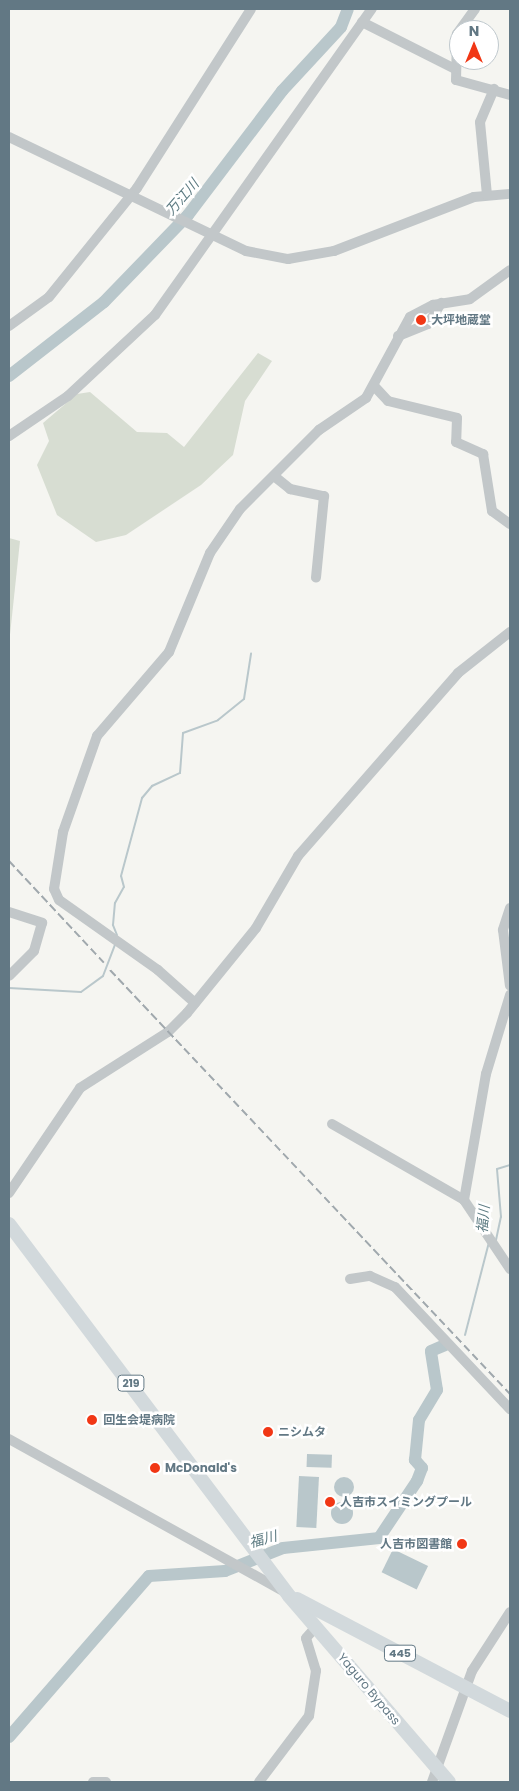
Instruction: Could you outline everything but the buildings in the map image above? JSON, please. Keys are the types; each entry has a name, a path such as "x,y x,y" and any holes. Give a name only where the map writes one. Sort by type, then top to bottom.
{"highway":[{"name":"219","path":"9,1224 250,1545 264,1568 289,1596"},
{"name":"445","path":"289,1596 466,1686 510,1711"},
{"name":"Yaguro Bypass","path":"289,1596 316,1626 435,1776 448,1782"},
{"path":"316,1626 326,1615"}],"street":[{"path":"9,326 49,297 133,195 251,9"},
{"path":"9,436 68,396 155,315 372,9"},
{"path":"467,20 475,9"},
{"path":"362,22 449,66"},
{"path":"456,70 462,83 494,89 510,95"},
{"path":"487,195 480,122 494,89"},
{"path":"9,137 212,234 267,257 313,257 487,195 510,194"},
{"path":"195,1003 158,970 59,900 54,890 62,832 103,724 156,672 220,536 319,430 375,387 398,336 410,317 441,303 470,299 510,270"},
{"path":"375,387 397,404 457,418 456,442 483,454 492,511 510,524"},
{"path":"274,476 290,489 324,496 316,578"},
{"path":"9,1193 80,1088 168,1032 195,1003 256,928 298,856 458,673 510,632"},
{"path":"510,908 502,930 510,986"},
{"path":"9,912 42,923 34,951 9,976"},
{"path":"464,1200 486,1074 510,995"},
{"path":"332,1124 464,1200 510,1270"},
{"path":"350,1279 370,1276 395,1287 510,1409"},
{"path":"9,1439 264,1568"},
{"path":"435,1776 466,1686 510,1612"},
{"path":"259,1782 309,1716 316,1670 306,1638 316,1626"},
{"path":"93,1782 106,1782"}],"shaded area":[{"path":"258,353 272,361 245,401 233,455 201,485 126,535 96,542 57,515 37,465 49,441 43,423 77,394 90,392 137,432 167,433 184,447"},
{"path":"9,538 20,541 9,644"},
{"path":"307,1454 332,1455 332,1468 307,1467"},
{"path":"299,1476 319,1477 316,1528 296,1527"},
{"path":"344,1477 351,1480 354,1487 351,1494 344,1497 337,1494 334,1487 337,1480"},
{"path":"342,1502 352,1509 353,1513 346,1523 342,1524 332,1517 331,1513 338,1503"},
{"path":"393,1549 428,1566 417,1589 382,1572"}],"waterway":[{"name":"万江川","path":"9,376 104,302 188,215 282,91 341,27 348,9"},
{"path":"117,935 113,925 115,903 124,887 121,876 142,798 152,786 180,773 183,733 218,720 244,699 251,654"},
{"path":"9,988 81,992 103,976 115,945"},
{"name":"福川","path":"496,1240 501,1217 497,1169 510,1165"},
{"name":"福川","path":"465,1335 489,1242"},
{"name":"福川","path":"9,1737 149,1576 225,1571 283,1548 379,1538 417,1481 422,1468 415,1460 419,1420 437,1390 431,1351 445,1345"}],"railway":[{"path":"9,861 104,963"},
{"path":"110,970 510,1394"}],"place":[{"name":"大坪地蔵堂","path":"421,320"},
{"name":"回生会堤病院","path":"92,1420"},
{"name":"ニシムタ","path":"268,1432"},
{"name":"McDonald's","path":"155,1468"},
{"name":"人吉市スイミングプール","path":"330,1502"},
{"name":"人吉市図書館","path":"462,1544"}]}
